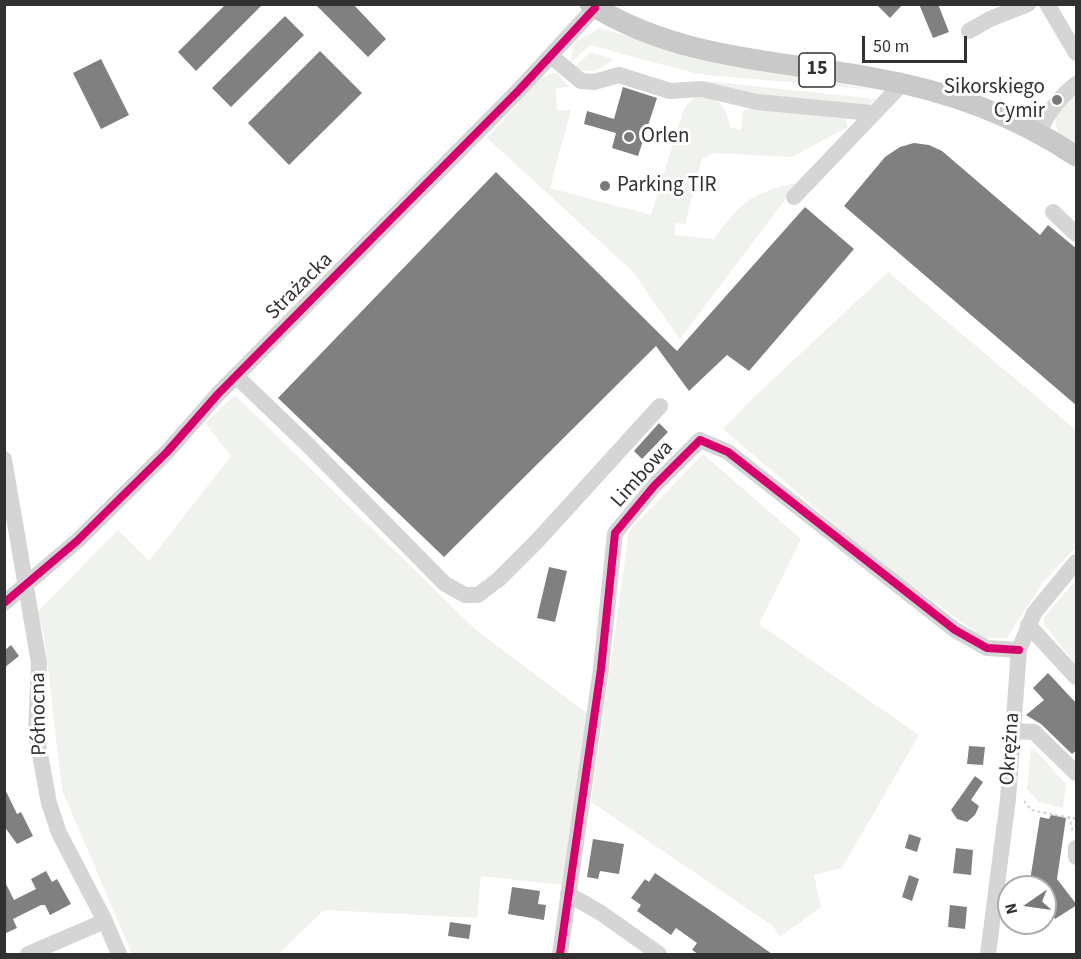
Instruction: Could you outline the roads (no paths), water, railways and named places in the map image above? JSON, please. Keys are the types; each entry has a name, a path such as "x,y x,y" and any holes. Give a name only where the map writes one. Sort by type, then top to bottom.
{"main road":[{"name":"15","path":"594,6 664,40 705,52 902,84 999,114 1077,156"}],"street":[{"path":"969,31 990,19 1028,4"},
{"path":"1047,4 1077,53"},
{"name":"Strażacka","path":"4,603 77,541 179,440 236,376 551,56 594,6"},
{"path":"551,56 580,81 594,82 619,75 670,91 702,89 758,102 872,113"},
{"path":"794,197 902,84"},
{"path":"1038,134 1052,107 1077,84"},
{"path":"1053,212 1077,234"},
{"path":"236,376 306,442 445,584 465,595 478,595 499,579 538,540 660,406"},
{"name":"Limbowa","path":"560,954 601,669 615,533 654,486 700,440 728,452 955,630 987,648 1019,650"},
{"name":"Północna","path":"4,459 39,663 37,744 49,803 59,833 105,921 119,954"},
{"name":"Okrężna","path":"991,954 1008,800 1019,650 1028,625 1041,603 1077,562"},
{"path":"1028,625 1077,677"},
{"path":"1012,731 1034,732 1077,773"},
{"path":"1077,848 1077,857"},
{"path":"568,894 601,913 659,954"},
{"path":"28,954 105,921"}],"place":[{"name":"Sikorskiego Cymir","path":"1057,100"},
{"name":"Orlen","path":"629,137"},
{"name":"Parking TIR","path":"605,186"}]}
